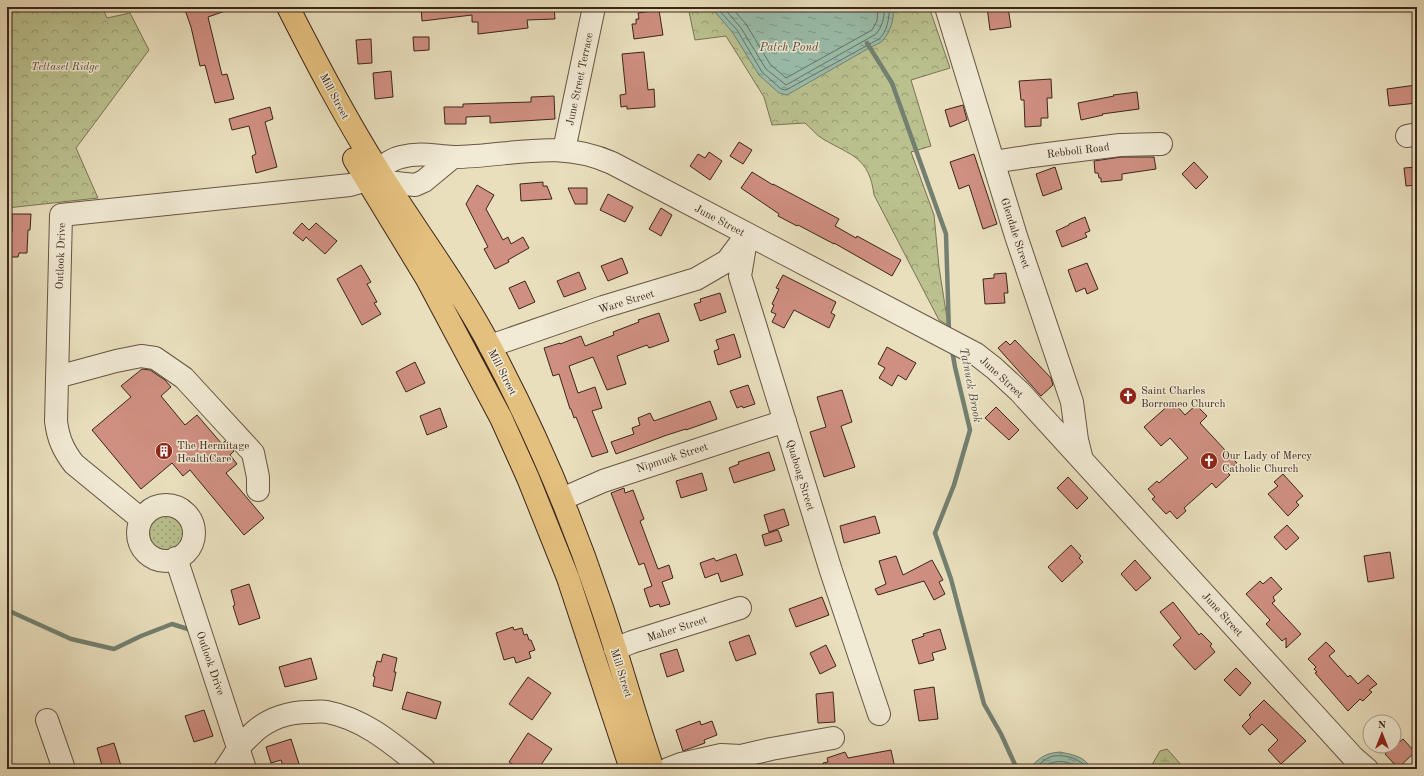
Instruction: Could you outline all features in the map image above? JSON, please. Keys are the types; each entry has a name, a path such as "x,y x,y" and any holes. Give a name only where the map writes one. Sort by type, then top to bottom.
{"main road":[{"name":"Mill Street","path":"273,7 295,52 377,177 467,306 490,346 521,406 562,499 600,601 653,769"},
{"name":"Mill Street","path":"288,7 377,177 427,279 501,418 531,485 568,578 631,769"}],"street":[{"name":"June Street Terrace","path":"564,150 594,7"},
{"name":"Glendale Street","path":"946,7 1016,236 1072,402 1077,440 1082,460"},
{"name":"Rebboli Road","path":"994,162 1120,145 1162,144"},
{"name":"June Street","path":"377,177 402,157 428,154 453,157 538,150 564,150 585,154 608,161 976,354 986,360 1011,383 1353,757 1367,769"},
{"path":"377,177 415,185 424,180 453,157"},
{"name":"Outlook Drive","path":"141,519 74,464 65,453 56,426 61,215 350,185 377,177"},
{"name":"Ware Street","path":"490,346 603,307 696,279 727,261 747,234"},
{"name":"Quaboag Street","path":"747,234 740,276 833,577 879,714"},
{"path":"57,377 135,357 141,356 155,358 184,378 253,453 258,478 258,490"},
{"name":"Nipmuck Street","path":"562,499 603,481 785,421"},
{"path":"162,505 175,506 186,513 192,524 194,536 191,545 186,552 176,558 165,560 157,559 145,551 141,545 138,534 141,519 149,510 162,505"},
{"name":"Outlook Drive","path":"176,558 245,769"},
{"name":"Maher Street","path":"615,649 632,642 740,608"},
{"path":"225,769 239,748 256,730 277,718 288,714 301,712 326,712 354,720 392,743 424,769"},
{"path":"47,720 64,769"},
{"path":"668,769 681,764 721,755 741,756 833,738"}],"green space":[{"name":"Tettaset Ridge","path":"7,7 102,7 107,18 130,13 149,50 76,148 98,198 7,208"},
{"path":"688,7 929,7 950,68 911,80 931,146 911,152 934,215 939,267 948,325 939,320 874,195 872,182 863,165 851,154 820,137 805,123 772,125 764,97 726,36 695,40"},
{"path":"164,514 170,514 180,519 185,532 180,545 170,550 164,550 154,545 149,535 149,529 154,519"},
{"path":"1167,749 1185,769 1152,769 1153,763 1160,751"}],"water":[{"name":"Patch Pond","path":"711,7 892,7 893,20 886,37 880,43 787,95 779,93 759,75 733,33"},
{"path":"1060,752 1074,755 1082,759 1091,769 1029,769 1043,757"}],"building":[{"path":"184,7 230,7 231,9 208,17 222,75 227,74 234,99 215,103 205,65 200,66 191,27"},
{"path":"421,7 554,7 555,19 527,20 528,28 478,34 478,22 472,22 472,15 422,21"},
{"path":"987,7 1008,7 1011,27 990,30"},
{"path":"659,10 663,35 634,39 632,24 636,24 636,19 639,19 638,13"},
{"path":"413,37 429,37 429,50 414,51"},
{"path":"371,39 372,63 358,64 356,40"},
{"path":"644,52 648,90 654,89 655,107 627,109 627,106 621,107 620,95 626,94 622,54"},
{"path":"391,71 393,97 375,99 373,73"},
{"path":"1051,79 1052,98 1047,98 1048,118 1041,118 1041,126 1025,127 1024,100 1021,100 1019,81"},
{"path":"1416,85 1417,103 1389,106 1387,89"},
{"path":"1137,92 1139,109 1102,114 1103,115 1081,120 1078,103 1114,96 1113,95"},
{"path":"554,96 555,119 490,123 490,116 466,117 466,124 445,124 444,107 463,107 463,104 531,102 531,97"},
{"path":"963,105 967,120 950,127 945,110"},
{"path":"270,107 273,119 265,122 277,167 256,173 252,156 256,154 249,126 232,130 229,119"},
{"path":"739,142 752,150 743,164 730,156"},
{"path":"709,152 722,161 710,180 690,166 698,154 705,158"},
{"path":"974,154 997,224 983,229 969,185 959,189 950,162"},
{"path":"1121,157 1154,157 1156,169 1122,174 1122,180 1101,182 1101,178 1099,178 1098,173 1095,173 1094,161"},
{"path":"1194,162 1208,177 1196,189 1182,174"},
{"path":"1055,167 1062,189 1043,196 1036,174"},
{"path":"1417,167 1417,185 1406,186 1404,168"},
{"path":"752,172 773,185 839,219 835,226 901,260 892,276 834,243 778,216 779,214 741,188"},
{"path":"543,182 543,186 547,186 552,199 521,201 520,184"},
{"path":"477,185 494,195 486,209 503,240 508,237 511,244 523,237 529,248 508,260 509,262 495,269 484,249 488,247 466,204"},
{"path":"568,188 587,188 587,204 575,204"},
{"path":"608,194 633,207 625,222 600,210"},
{"path":"661,208 672,215 661,236 649,229"},
{"path":"12,214 31,214 30,230 28,230 27,253 19,253 18,257 7,257 7,232 12,232"},
{"path":"1085,217 1090,231 1085,233 1087,237 1062,247 1056,231"},
{"path":"302,223 309,230 316,223 337,241 325,254 306,237 303,241 293,233"},
{"path":"622,258 628,273 608,281 601,266"},
{"path":"1087,263 1098,289 1087,294 1085,288 1076,292 1068,270"},
{"path":"361,265 371,282 367,284 377,302 374,303 381,314 362,325 337,279"},
{"path":"579,272 586,289 564,297 557,281"},
{"path":"1006,273 1008,293 1004,293 1005,303 985,304 983,279 994,278 994,274"},
{"path":"783,275 836,302 831,313 835,315 829,328 794,310 784,328 772,322 776,314 771,312 774,305 772,304 779,289 776,288"},
{"path":"525,281 535,302 519,309 509,288"},
{"path":"720,293 726,312 700,321 694,304 701,302 700,299"},
{"path":"659,313 669,341 649,348 647,345 617,356 626,384 607,390 593,357 569,366 578,393 595,387 602,408 592,411 608,452 592,457 576,417 574,418 570,409 559,374 553,376 544,348 581,336 585,346 614,335 613,332 639,322 638,320"},
{"path":"734,334 741,357 718,365 714,351 719,349 716,340"},
{"path":"1015,340 1051,378 1053,385 1041,396 998,348 1006,341 1010,345"},
{"path":"887,347 916,363 906,380 898,375 892,386 879,378 885,368 878,364"},
{"path":"415,362 425,383 406,392 396,372"},
{"name":"The Hermitage HealthCare","path":"142,369 150,370 165,380 171,387 161,396 185,425 197,415 222,444 225,441 234,451 230,455 237,464 226,473 264,518 244,535 190,470 183,476 172,463 141,489 92,430 131,397 121,386"},
{"path":"748,385 755,404 743,408 742,406 737,408 730,391"},
{"path":"842,390 852,422 841,426 855,467 824,477 810,432 826,427 817,397"},
{"path":"710,401 717,419 667,435 616,454 611,442 634,434 632,428 640,425 638,418 650,413 654,421"},
{"name":"Our Lady of Mercy Catholic Church","path":"1170,404 1174,409 1177,406 1185,415 1196,405 1207,416 1200,423 1237,463 1227,472 1230,475 1216,488 1212,483 1184,508 1186,511 1177,519 1170,511 1166,514 1152,499 1155,497 1148,489 1157,481 1159,483 1188,458 1170,438 1161,446 1144,427"},
{"path":"996,407 1019,430 1009,440 985,418"},
{"path":"440,408 447,427 427,435 420,416"},
{"path":"769,452 775,470 734,483 729,468 739,464 738,462"},
{"path":"702,473 707,490 681,498 676,481"},
{"path":"1283,474 1303,496 1296,502 1299,505 1288,516 1268,494 1278,486 1274,482"},
{"path":"1068,477 1088,498 1077,509 1057,488"},
{"path":"624,488 625,493 633,490 644,519 640,521 658,569 669,565 673,578 662,582 670,604 660,607 659,604 650,607 644,589 652,586 644,563 639,565 611,493"},
{"path":"784,509 789,525 769,532 764,515"},
{"path":"875,516 880,533 844,543 840,526"},
{"path":"1287,525 1299,538 1286,550 1274,537"},
{"path":"778,530 782,541 765,546 762,535"},
{"path":"1071,545 1081,556 1079,558 1083,562 1062,582 1048,567"},
{"path":"1390,552 1394,578 1368,582 1364,556"},
{"path":"736,554 743,575 721,582 718,573 705,578 700,563 714,558 716,561"},
{"path":"896,556 903,575 932,560 943,580 939,582 945,594 934,600 924,581 878,595 875,589 886,584 879,561"},
{"path":"1135,560 1151,578 1136,591 1121,574"},
{"path":"1271,577 1282,589 1273,597 1275,601 1272,603 1301,634 1286,648 1286,638 1282,641 1266,624 1270,620 1246,594 1260,581 1263,584"},
{"path":"249,584 260,618 239,625 233,606 235,605 231,590"},
{"path":"822,597 829,615 796,627 789,609"},
{"path":"1173,602 1199,635 1201,633 1212,644 1210,646 1215,652 1195,670 1173,645 1181,638 1160,612"},
{"path":"513,627 514,630 522,628 524,635 527,634 535,650 529,652 531,658 516,663 514,657 504,660 496,633"},
{"path":"940,629 946,649 932,653 934,660 919,664 912,640 924,636 923,634"},
{"path":"749,635 756,654 736,661 729,642"},
{"path":"1326,642 1335,651 1329,656 1348,677 1350,675 1358,684 1368,675 1377,684 1369,690 1372,692 1363,701 1360,699 1348,711 1315,673 1317,672 1314,669 1316,667 1308,659"},
{"path":"826,645 836,666 820,674 810,653"},
{"path":"677,649 684,671 667,677 660,654"},
{"path":"383,654 397,658 392,691 373,686 375,677 373,676 377,661 381,662"},
{"path":"311,658 317,679 285,687 279,667"},
{"path":"1236,668 1251,683 1240,696 1224,680"},
{"path":"528,677 551,693 532,720 509,704"},
{"path":"934,687 938,719 919,721 914,690"},
{"path":"407,692 441,702 436,719 402,709"},
{"path":"833,692 835,722 818,723 816,694"},
{"path":"1264,700 1306,741 1281,764 1268,750 1278,740 1262,724 1250,735 1242,726 1251,717 1249,715"},
{"path":"204,710 213,736 194,742 185,716"},
{"path":"700,721 701,725 712,721 717,735 704,740 705,743 683,751 676,730"},
{"path":"528,733 552,749 538,769 520,769 509,762"},
{"path":"291,739 300,767 284,769 281,760 271,763 266,747"},
{"path":"1403,739 1415,752 1398,768 1385,754 1402,754"},
{"path":"114,743 122,769 103,769 97,748"},
{"path":"891,750 895,768 824,769 823,763 828,762 827,758 845,752 848,758"}],"waterway":[{"name":"Tatnuck Brook","path":"867,43 892,83 946,234 949,333"},
{"name":"Tatnuck Brook","path":"952,350 970,430 954,485 935,533 951,579 984,704 1001,734 1017,769"},
{"path":"7,610 71,639 114,649 141,636 172,624 194,631"}],"place":[{"name":"Saint Charles Borromeo Church","path":"1128,396"},
{"name":"The Hermitage HealthCare","path":"164,451"},
{"name":"Our Lady of Mercy Catholic Church","path":"1209,461"}]}
